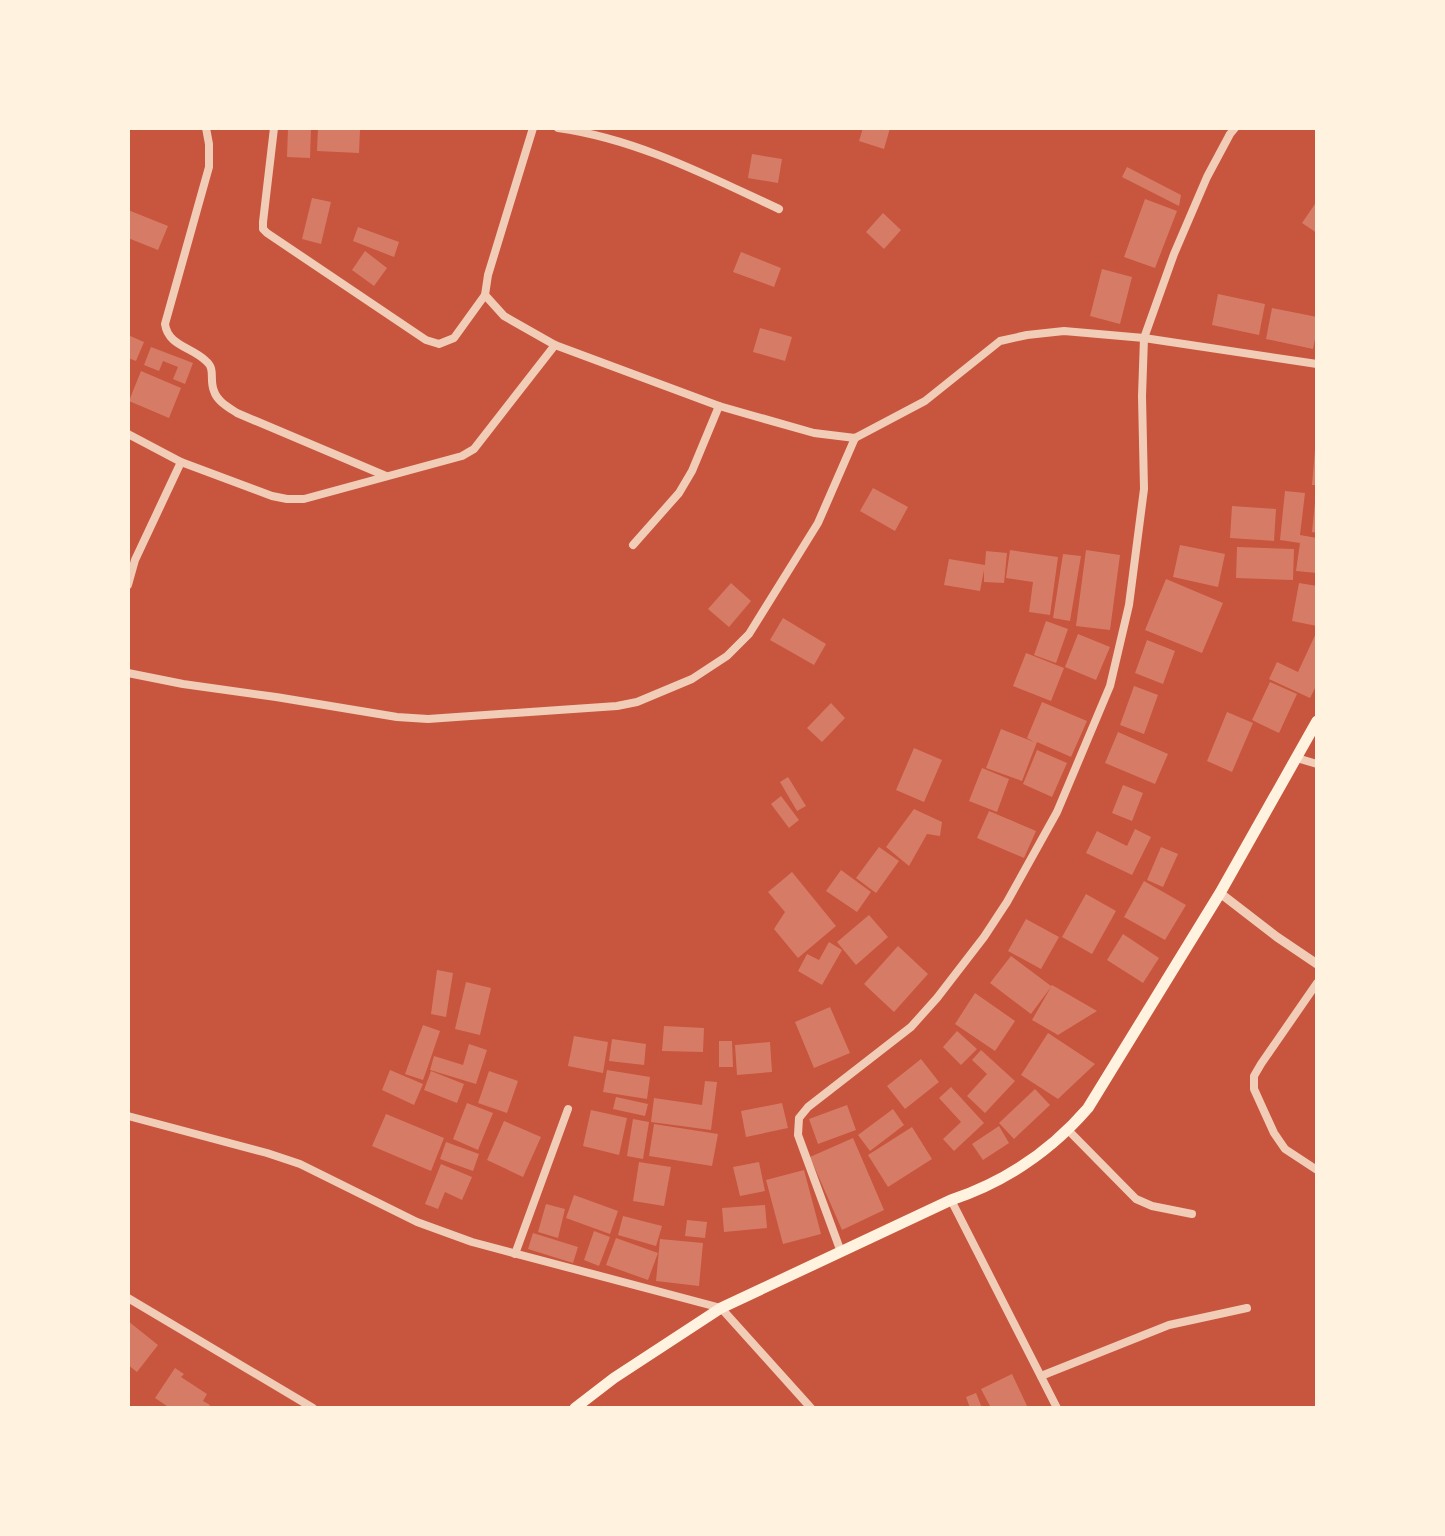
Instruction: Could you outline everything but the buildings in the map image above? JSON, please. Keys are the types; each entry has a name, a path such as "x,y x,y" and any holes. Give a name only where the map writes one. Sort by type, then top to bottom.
{"main road":[{"path":"584,1406 614,1378 721,1308 951,1200 978,1191 1024,1166 1069,1131 1088,1108 1220,893 1317,721"}],"street":[{"path":"206,128 209,167 165,324 167,334 206,360 212,368 214,391 223,404 237,413 387,476"},
{"path":"274,128 263,229 426,340 439,344 454,338 485,295 488,275 533,128"},
{"path":"558,128 683,163 779,209"},
{"path":"841,1252 798,1135 799,1118 808,1107 911,1027 937,998 1007,902 1057,812 1110,686 1129,605 1144,489 1144,338 1174,254 1202,190 1235,128"},
{"path":"485,295 504,316 555,345 719,406 814,433 855,438 925,401 1000,341 1027,335 1064,331 1144,338 1317,364"},
{"path":"128,434 181,462 272,496 304,499 462,456 474,449 555,345"},
{"path":"633,545 679,493 692,471 719,406"},
{"path":"128,673 397,717 428,719 637,702 692,679 727,656 749,634 818,523 855,438"},
{"path":"128,585 135,560 181,462"},
{"path":"1297,758 1317,764"},
{"path":"1220,893 1317,964"},
{"path":"1317,983 1261,1064 1254,1076 1254,1089 1274,1133 1285,1149 1317,1170"},
{"path":"515,1254 568,1109"},
{"path":"128,1116 300,1164 417,1222 472,1242 721,1308 811,1408"},
{"path":"1069,1131 1136,1199 1152,1206 1192,1214"},
{"path":"951,1200 1057,1408"},
{"path":"128,1298 313,1408"},
{"path":"1041,1376 1169,1325 1247,1308"}]}
